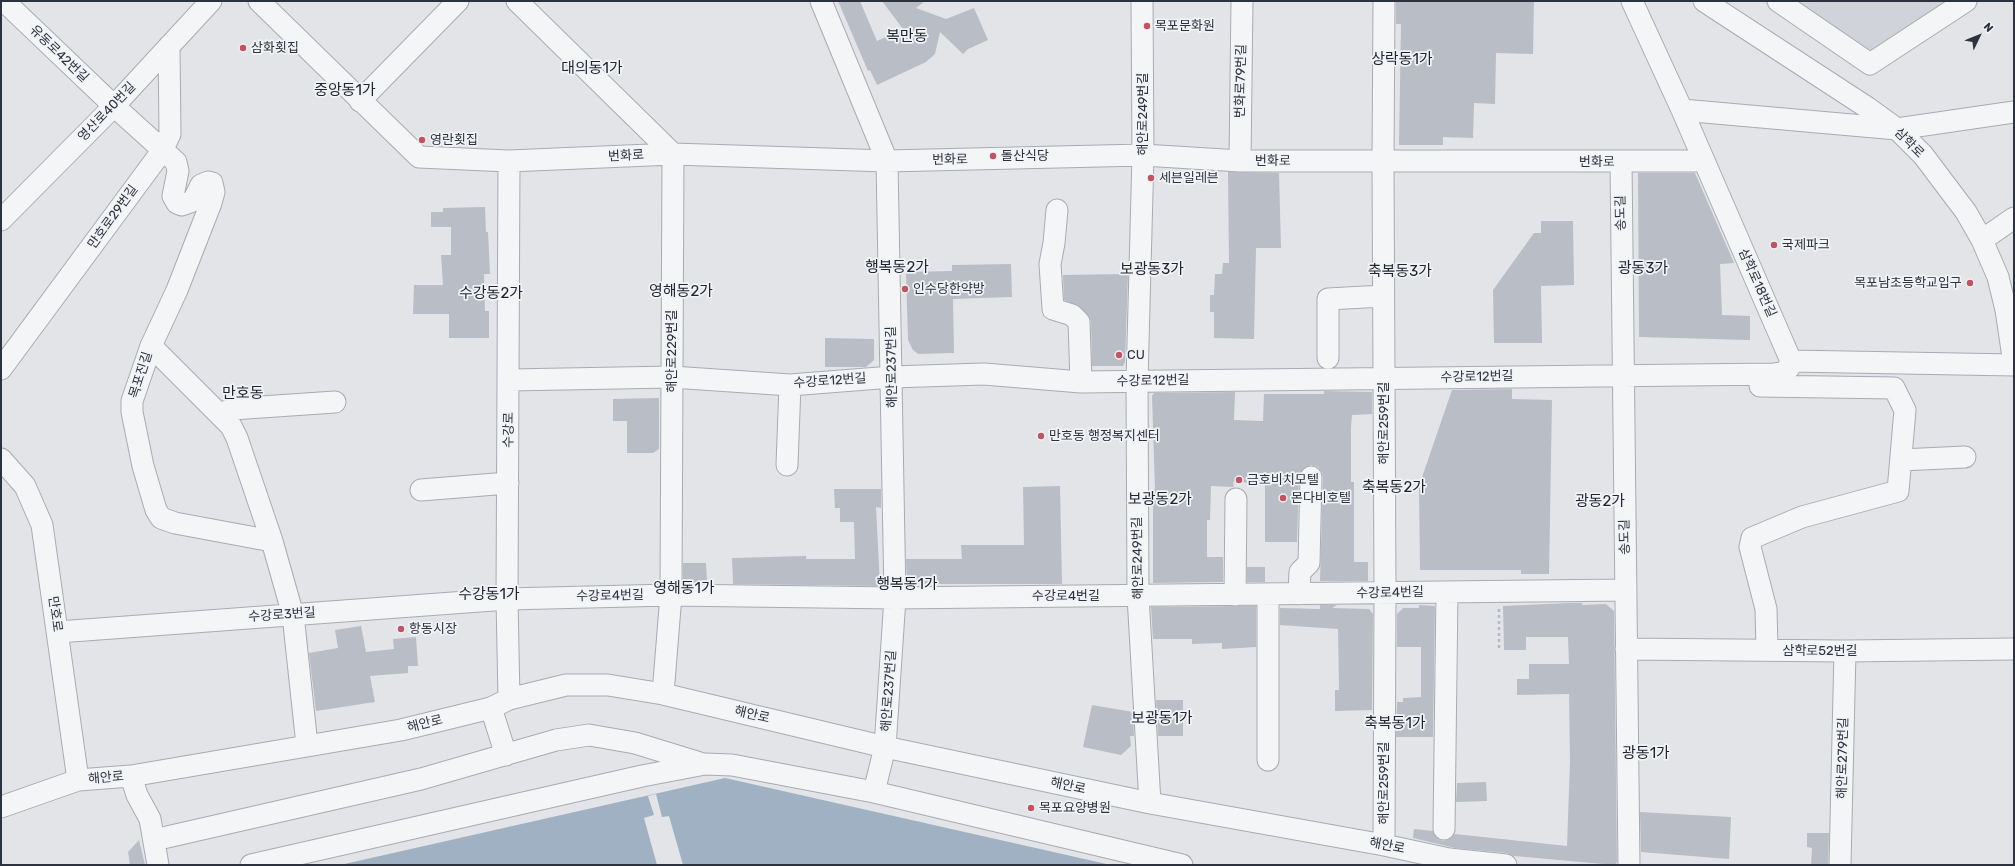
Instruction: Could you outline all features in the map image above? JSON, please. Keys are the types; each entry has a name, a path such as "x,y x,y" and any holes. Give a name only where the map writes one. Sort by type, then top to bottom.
{"street":[{"name":"유동로42번길","path":"4,1 162,151"},
{"name":"영산로40번길","path":"1,220 114,106 211,1"},
{"name":"번화로","path":"259,1 419,157 509,161 673,154 887,161 1143,155 1240,161 1704,161"},
{"path":"360,101 458,1"},
{"path":"517,1 673,154"},
{"name":"해안로237번길","path":"821,1 887,161 895,598 886,746 874,792"},
{"name":"해안로249번길","path":"1142,1 1143,155 1137,381 1138,596 1150,803"},
{"name":"번화로79번길","path":"1240,161 1242,1"},
{"name":"해안로259번길","path":"1384,1 1384,845"},
{"name":"삼학로18번길","path":"1632,1 1682,110 1791,361"},
{"name":"삼학로","path":"1704,1 1862,104 1897,129 1923,155 1966,212 1982,240 1998,277 2010,313 2014,365"},
{"path":"1778,1 1870,64 1966,1"},
{"name":"만호로29번길","path":"1,369 162,151 170,134 169,46"},
{"path":"1682,110 1897,129 2014,112"},
{"name":"목포진길","path":"162,151 176,162 178,171 173,196 177,203 182,205 193,201 200,185 208,182 212,183 214,192 178,290 151,346 132,401 132,412 143,466 156,510 161,518 175,523 272,541"},
{"name":"해안로229번길","path":"663,694 671,595 673,154"},
{"name":"수강로","path":"506,755 500,703 507,598 510,380 509,161"},
{"name":"송도길","path":"1621,162 1629,865"},
{"path":"1057,210 1054,243 1050,264 1053,309 1072,315 1079,322 1082,382"},
{"path":"1982,240 2014,218"},
{"path":"1328,358 1328,299 1384,296"},
{"path":"151,346 220,414 231,426 238,438 272,541 293,615 307,745"},
{"path":"1791,361 2014,365"},
{"name":"수강로12번길","path":"510,380 672,377 790,384 892,377 984,374 1082,382 1722,375 1782,373 1789,368 1791,361"},
{"path":"1722,375 1727,385 1894,388 1905,410 1898,491 1802,518 1752,538 1750,547 1766,609 1767,650"},
{"path":"787,465 790,384"},
{"path":"220,414 232,409 335,402"},
{"path":"1901,460 1966,457"},
{"name":"만호로","path":"1,459 25,486 42,525 78,780"},
{"path":"1299,594 1300,572 1309,563 1311,477"},
{"path":"421,490 508,483"},
{"path":"1236,499 1236,595"},
{"name":"수강로4번길","path":"507,598 671,595 895,598 1625,590"},
{"path":"1444,829 1447,592"},
{"path":"1268,594 1268,760"},
{"name":"수강로3번길","path":"58,632 507,598"},
{"name":"삼학로52번길","path":"1626,649 1845,651 2014,649"},
{"name":"해안로279번길","path":"1840,865 1845,651"},
{"name":"해안로","path":"1,807 78,780 131,776 401,730 566,686 608,685 663,694 886,746 1150,803 1384,845 1448,862 1506,865"},
{"path":"154,840 421,779 556,740 589,735 635,743 705,764"},
{"path":"251,865 642,776 705,764 732,765 874,792 1182,865"},
{"path":"131,776 137,795 150,819 158,865"}],"path":[{"path":"1499,648 1500,592"}],"shaded area":[{"path":"1763,1 1981,1 1871,73"}],"water":[{"path":"725,778 734,780 1111,865 340,865"}],"pier":[{"path":"656,794 662,817 669,816 683,865 657,865 644,818 654,815 648,796"}],"building":[{"path":"838,1 860,1 877,41 903,29 882,1 925,1 916,8 946,19 974,8 988,40 968,49 963,54 940,32 935,54 926,62 877,85 870,70 868,71"},
{"path":"1396,1 1534,1 1533,54 1496,53 1495,104 1474,103 1473,138 1443,137 1443,145 1399,145 1401,24 1396,24"},
{"path":"1228,172 1279,173 1281,248 1256,248 1254,339 1214,338 1214,312 1210,312 1210,295 1214,295 1215,274 1222,274 1223,263 1229,263"},
{"path":"1638,173 1695,173 1734,263 1720,264 1722,315 1750,316 1750,340 1639,337"},
{"path":"485,207 490,274 484,274 485,311 489,311 489,338 449,338 449,314 413,314 414,285 443,285 441,255 451,255 451,227 431,227 431,212 443,212 443,208"},
{"path":"1541,221 1573,221 1574,285 1541,286 1542,343 1494,343 1493,290 1534,233 1541,233"},
{"path":"1011,264 1012,297 953,299 954,353 918,354 913,350 908,340 906,272 952,271 952,265"},
{"path":"1128,274 1125,362 1123,366 1092,366 1091,321 1080,307 1064,300 1063,275"},
{"path":"825,338 874,339 874,360 866,367 825,367"},
{"path":"1512,389 1512,399 1552,400 1549,574 1521,574 1521,570 1420,570 1419,486 1452,390"},
{"path":"1324,391 1372,392 1372,414 1352,415 1351,427 1351,482 1354,482 1354,562 1368,562 1368,581 1320,581 1323,477 1322,472 1318,467 1311,465 1305,467 1299,476 1297,542 1265,542 1265,483 1233,482 1234,487 1211,486 1210,520 1207,520 1207,557 1223,557 1223,582 1153,583 1153,489 1155,489 1152,396 1154,393 1235,392 1234,420 1263,421 1264,394 1324,394"},
{"path":"659,398 659,449 653,453 627,453 627,421 613,421 613,399"},
{"path":"1060,486 1062,584 907,584 906,559 962,559 961,545 1024,545 1023,487"},
{"path":"834,489 881,489 881,508 876,507 880,586 733,584 732,558 806,556 806,559 855,559 854,522 840,522 840,508 835,508"},
{"path":"683,563 706,563 707,583 686,583 683,581"},
{"path":"1247,567 1265,567 1265,582 1247,582"},
{"path":"1582,603 1582,605 1606,604 1614,611 1617,862 1615,865 1514,856 1507,853 1455,848 1413,838 1414,829 1433,831 1438,839 1443,841 1450,839 1455,834 1567,846 1570,762 1569,694 1517,695 1517,679 1529,679 1529,664 1569,664 1568,637 1526,637 1526,650 1504,650 1503,606"},
{"path":"1320,605 1337,605 1332,608 1369,609 1373,614 1372,710 1335,711 1335,690 1339,690 1338,629 1280,625 1280,608 1320,609"},
{"path":"1419,605 1435,606 1433,737 1396,737 1397,702 1403,702 1403,698 1421,697 1421,647 1397,647 1397,614 1403,608 1419,608"},
{"path":"1256,606 1256,647 1222,649 1222,643 1192,644 1192,639 1153,639 1151,607"},
{"path":"361,626 366,652 394,649 393,639 416,637 418,666 408,666 408,673 370,676 375,702 316,711 309,653 338,648 335,630"},
{"path":"1156,700 1183,700 1183,736 1158,736"},
{"path":"1092,705 1133,712 1134,736 1130,736 1131,746 1121,755 1083,747"},
{"path":"1486,782 1487,801 1456,802 1457,783"},
{"path":"1640,812 1731,817 1729,859 1641,852"},
{"path":"1807,833 1829,833 1828,865 1811,865 1812,848 1807,847"},
{"path":"139,840 145,865 130,865 128,852"}],"place":[{"name":"목포문화원","path":"1147,26"},
{"name":"삼화횟집","path":"243,48"},
{"name":"영란횟집","path":"422,140"},
{"name":"돌산식당","path":"993,156"},
{"name":"세븐일레븐","path":"1151,178"},
{"name":"국제파크","path":"1774,245"},
{"name":"목포남초등학교입구","path":"1970,283"},
{"name":"인수당한약방","path":"905,289"},
{"name":"CU","path":"1119,355"},
{"name":"만호동 행정복지센터","path":"1041,436"},
{"name":"금호비치모텔","path":"1239,480"},
{"name":"몬다비호텔","path":"1283,498"},
{"name":"항동시장","path":"401,629"},
{"name":"목포요양병원","path":"1031,808"}],"district":[{"name":"복만동","path":"907,37"},
{"name":"상락동1가","path":"1402,60"},
{"name":"대의동1가","path":"592,69"},
{"name":"중앙동1가","path":"345,91"},
{"name":"행복동2가","path":"897,268"},
{"name":"광동3가","path":"1643,269"},
{"name":"보광동3가","path":"1152,270"},
{"name":"축복동3가","path":"1400,272"},
{"name":"영해동2가","path":"681,292"},
{"name":"수강동2가","path":"491,294"},
{"name":"만호동","path":"243,394"},
{"name":"축복동2가","path":"1394,488"},
{"name":"보광동2가","path":"1160,500"},
{"name":"광동2가","path":"1600,502"},
{"name":"행복동1가","path":"907,585"},
{"name":"영해동1가","path":"684,589"},
{"name":"수강동1가","path":"489,595"},
{"name":"보광동1가","path":"1162,719"},
{"name":"축복동1가","path":"1395,724"},
{"name":"광동1가","path":"1646,754"}]}
